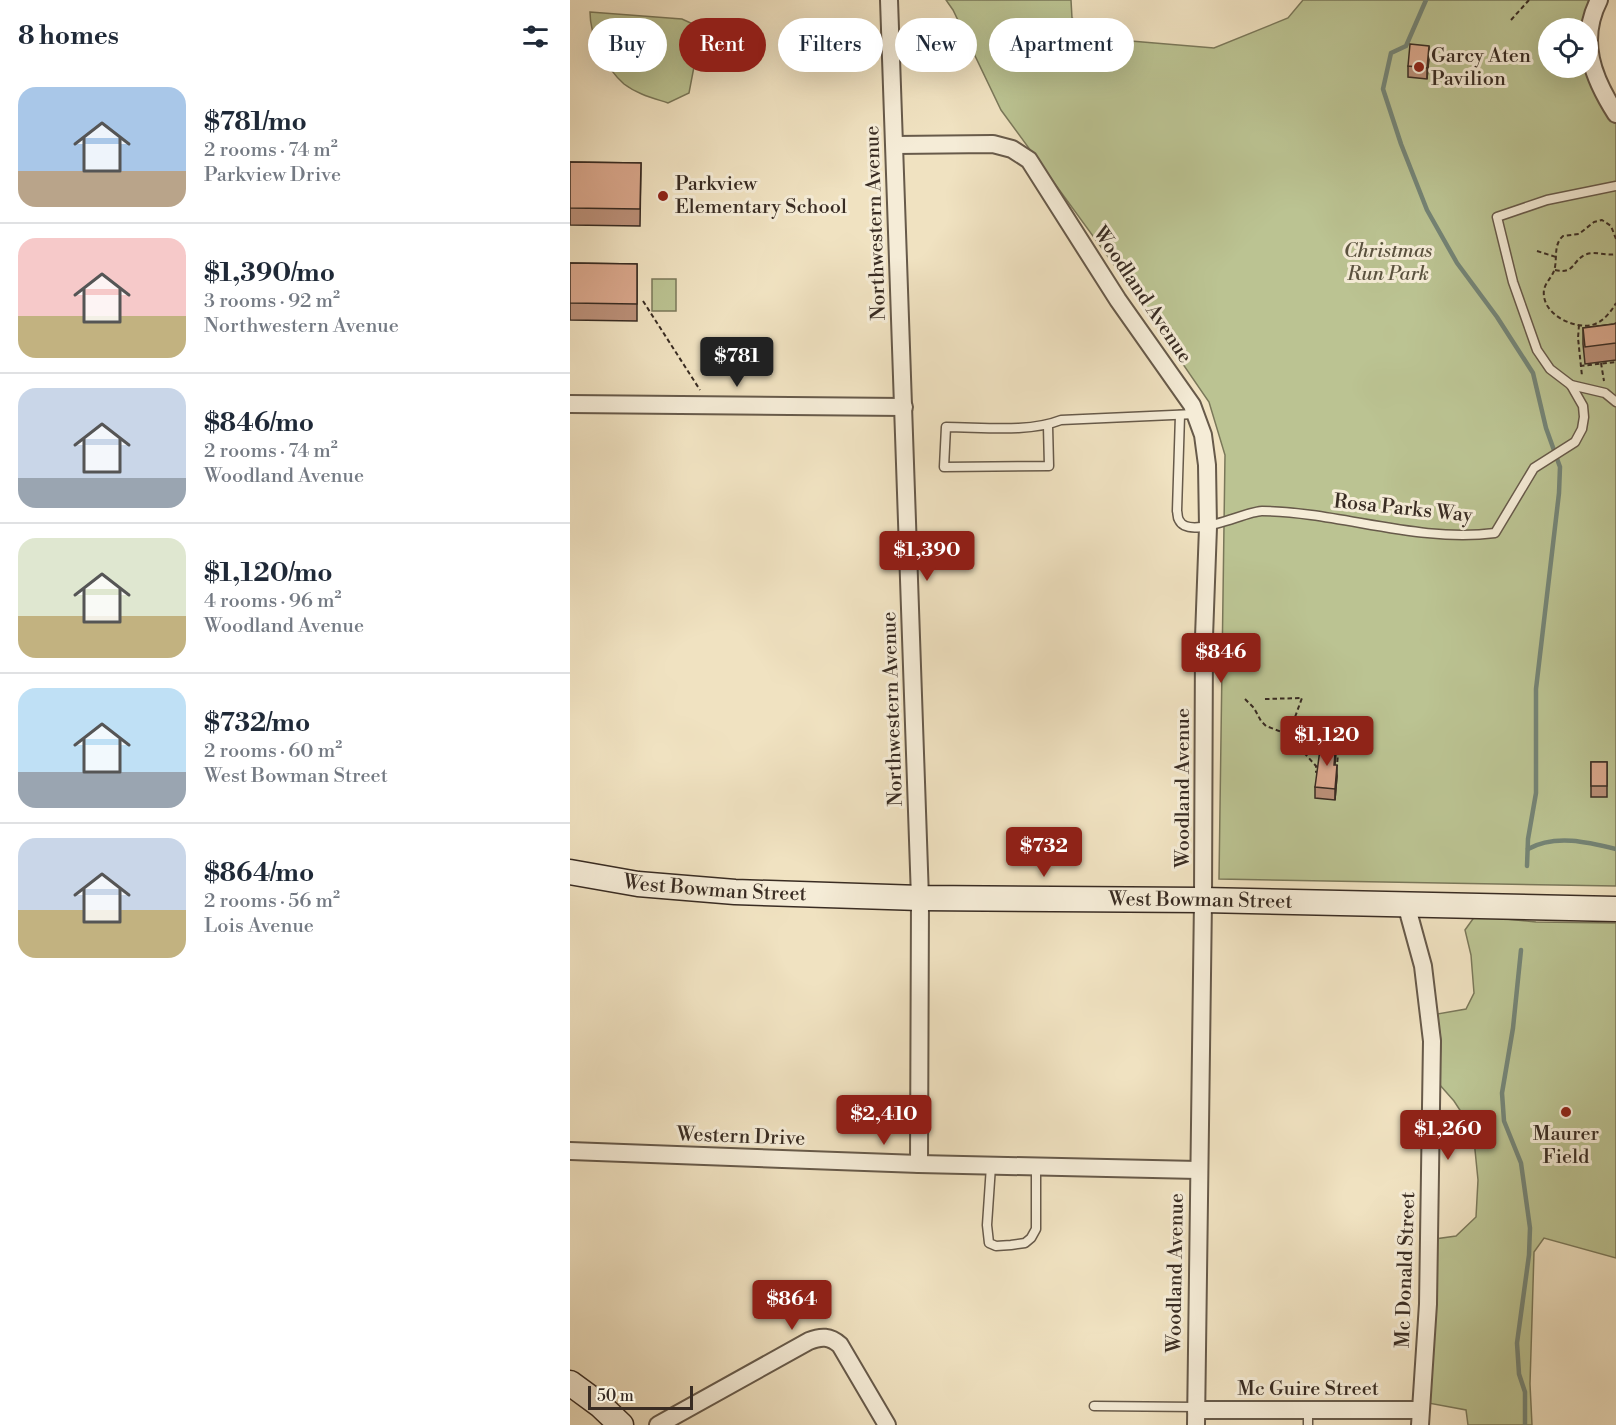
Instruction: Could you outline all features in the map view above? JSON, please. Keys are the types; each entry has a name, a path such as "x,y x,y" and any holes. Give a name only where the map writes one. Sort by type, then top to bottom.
{"street":[{"name":"Northwestern Avenue","path":"889,0 920,898 919,1164"},
{"path":"1599,0 1592,14 1588,41 1592,69 1616,114"},
{"name":"Woodland Avenue","path":"895,145 993,144 1012,149 1029,160 1118,300 1191,405 1187,414 1203,435 1207,465 1208,527 1204,637 1196,1414"},
{"path":"570,404 904,407"},
{"name":"West Bowman Street","path":"570,872 638,884 735,892 920,898 1203,900 1616,909"},
{"name":"Mc Donald Street","path":"1406,904 1423,966 1432,1041 1428,1304 1420,1418"},
{"name":"Western Drive","path":"570,1151 919,1164 1198,1170"},
{"path":"658,1425 809,1341 821,1337 835,1340 840,1345 887,1425"},
{"path":"570,1383 600,1405 621,1425"},
{"name":"Mc Guire Street","path":"1196,1414 1420,1418"}],"lane":[{"name":"Rosa Parks Way","path":"1208,527 1259,511 1323,517 1404,530 1469,536 1495,533 1534,468 1575,442 1582,429 1584,417 1583,406 1571,385 1550,369 1537,350 1513,282 1497,217 1548,200 1616,186"},
{"path":"1571,385 1605,393 1616,402"},
{"path":"1048,426 1049,466 944,467 946,428 1048,426 1061,420 1187,414 1177,511 1179,520 1184,525 1208,527"},
{"path":"991,1166 987,1225 989,1243 996,1246 1025,1243 1036,1229 1036,1167"},
{"path":"1094,1406 1196,1414"}],"path":[{"path":"1511,20 1529,0"},
{"path":"1616,239 1611,226 1605,221 1598,220 1579,234 1561,238 1557,244 1555,270 1543,289 1546,305 1557,316 1579,325 1591,325 1602,320 1616,303"},
{"path":"1537,251 1556,257"},
{"path":"1555,270 1570,270 1581,257 1588,253 1604,256 1616,254"},
{"path":"643,301 700,390"},
{"path":"1579,325 1579,354 1583,388"},
{"path":"1579,354 1584,354"},
{"path":"1580,366 1616,362"},
{"path":"1601,363 1604,382"},
{"path":"1265,699 1302,698 1288,736"},
{"path":"1245,699 1254,708 1261,721 1288,736 1302,750 1316,766 1316,772 1326,773"},
{"path":"1273,729 1273,737"},
{"path":"1302,750 1338,753 1336,774"}],"green space":[{"name":"Christmas Run Park","path":"946,0 1071,0 1072,18 989,18 989,72 1134,72 1134,41 1214,48 1288,18 1303,0 1589,0 1583,18 1538,18 1538,78 1593,78 1616,114 1616,886 1219,879 1225,455 1209,402 1128,284 1001,110 977,60 977,18 957,18"},
{"path":"590,12 679,19 679,72 693,72 689,93 668,103 629,87 613,72 667,72 667,18 591,18"},
{"path":"652,279 676,279 676,311 652,311"},
{"path":"1475,916 1536,922 1616,923 1616,1258 1544,1238 1534,1252 1530,1384 1532,1425 1468,1425 1466,1410 1428,1403 1435,1239 1456,1236 1476,1217 1478,1180 1473,1130 1454,1101 1439,1084 1441,1041 1437,1014 1466,1009 1474,993 1471,955 1465,930"}],"building":[{"path":"1410,44 1429,46 1427,68 1408,66"},
{"path":"570,162 641,163 640,209 570,208"},
{"path":"570,263 637,264 637,304 570,303"},
{"path":"1616,323 1616,343 1585,347 1583,328"},
{"path":"1321,742 1336,743 1335,789 1315,787"},
{"path":"1591,762 1607,762 1607,786 1591,786"}],"waterway":[{"path":"1426,0 1406,46 1391,53 1383,89 1401,144 1427,210 1457,263 1497,317 1533,373 1546,428 1560,467 1559,493 1536,689 1536,793 1528,839 1527,866"},
{"path":"1528,849 1538,844 1560,841 1583,842 1616,849"},
{"path":"1521,950 1513,1028 1502,1093 1504,1121 1521,1163 1530,1228 1529,1255 1517,1343 1519,1374 1525,1392 1525,1425"}],"place":[{"name":"Garcy Aten Pavilion","path":"1419,67"},
{"name":"Parkview Elementary School","path":"663,196"},
{"name":"Maurer Field","path":"1566,1112"}]}
